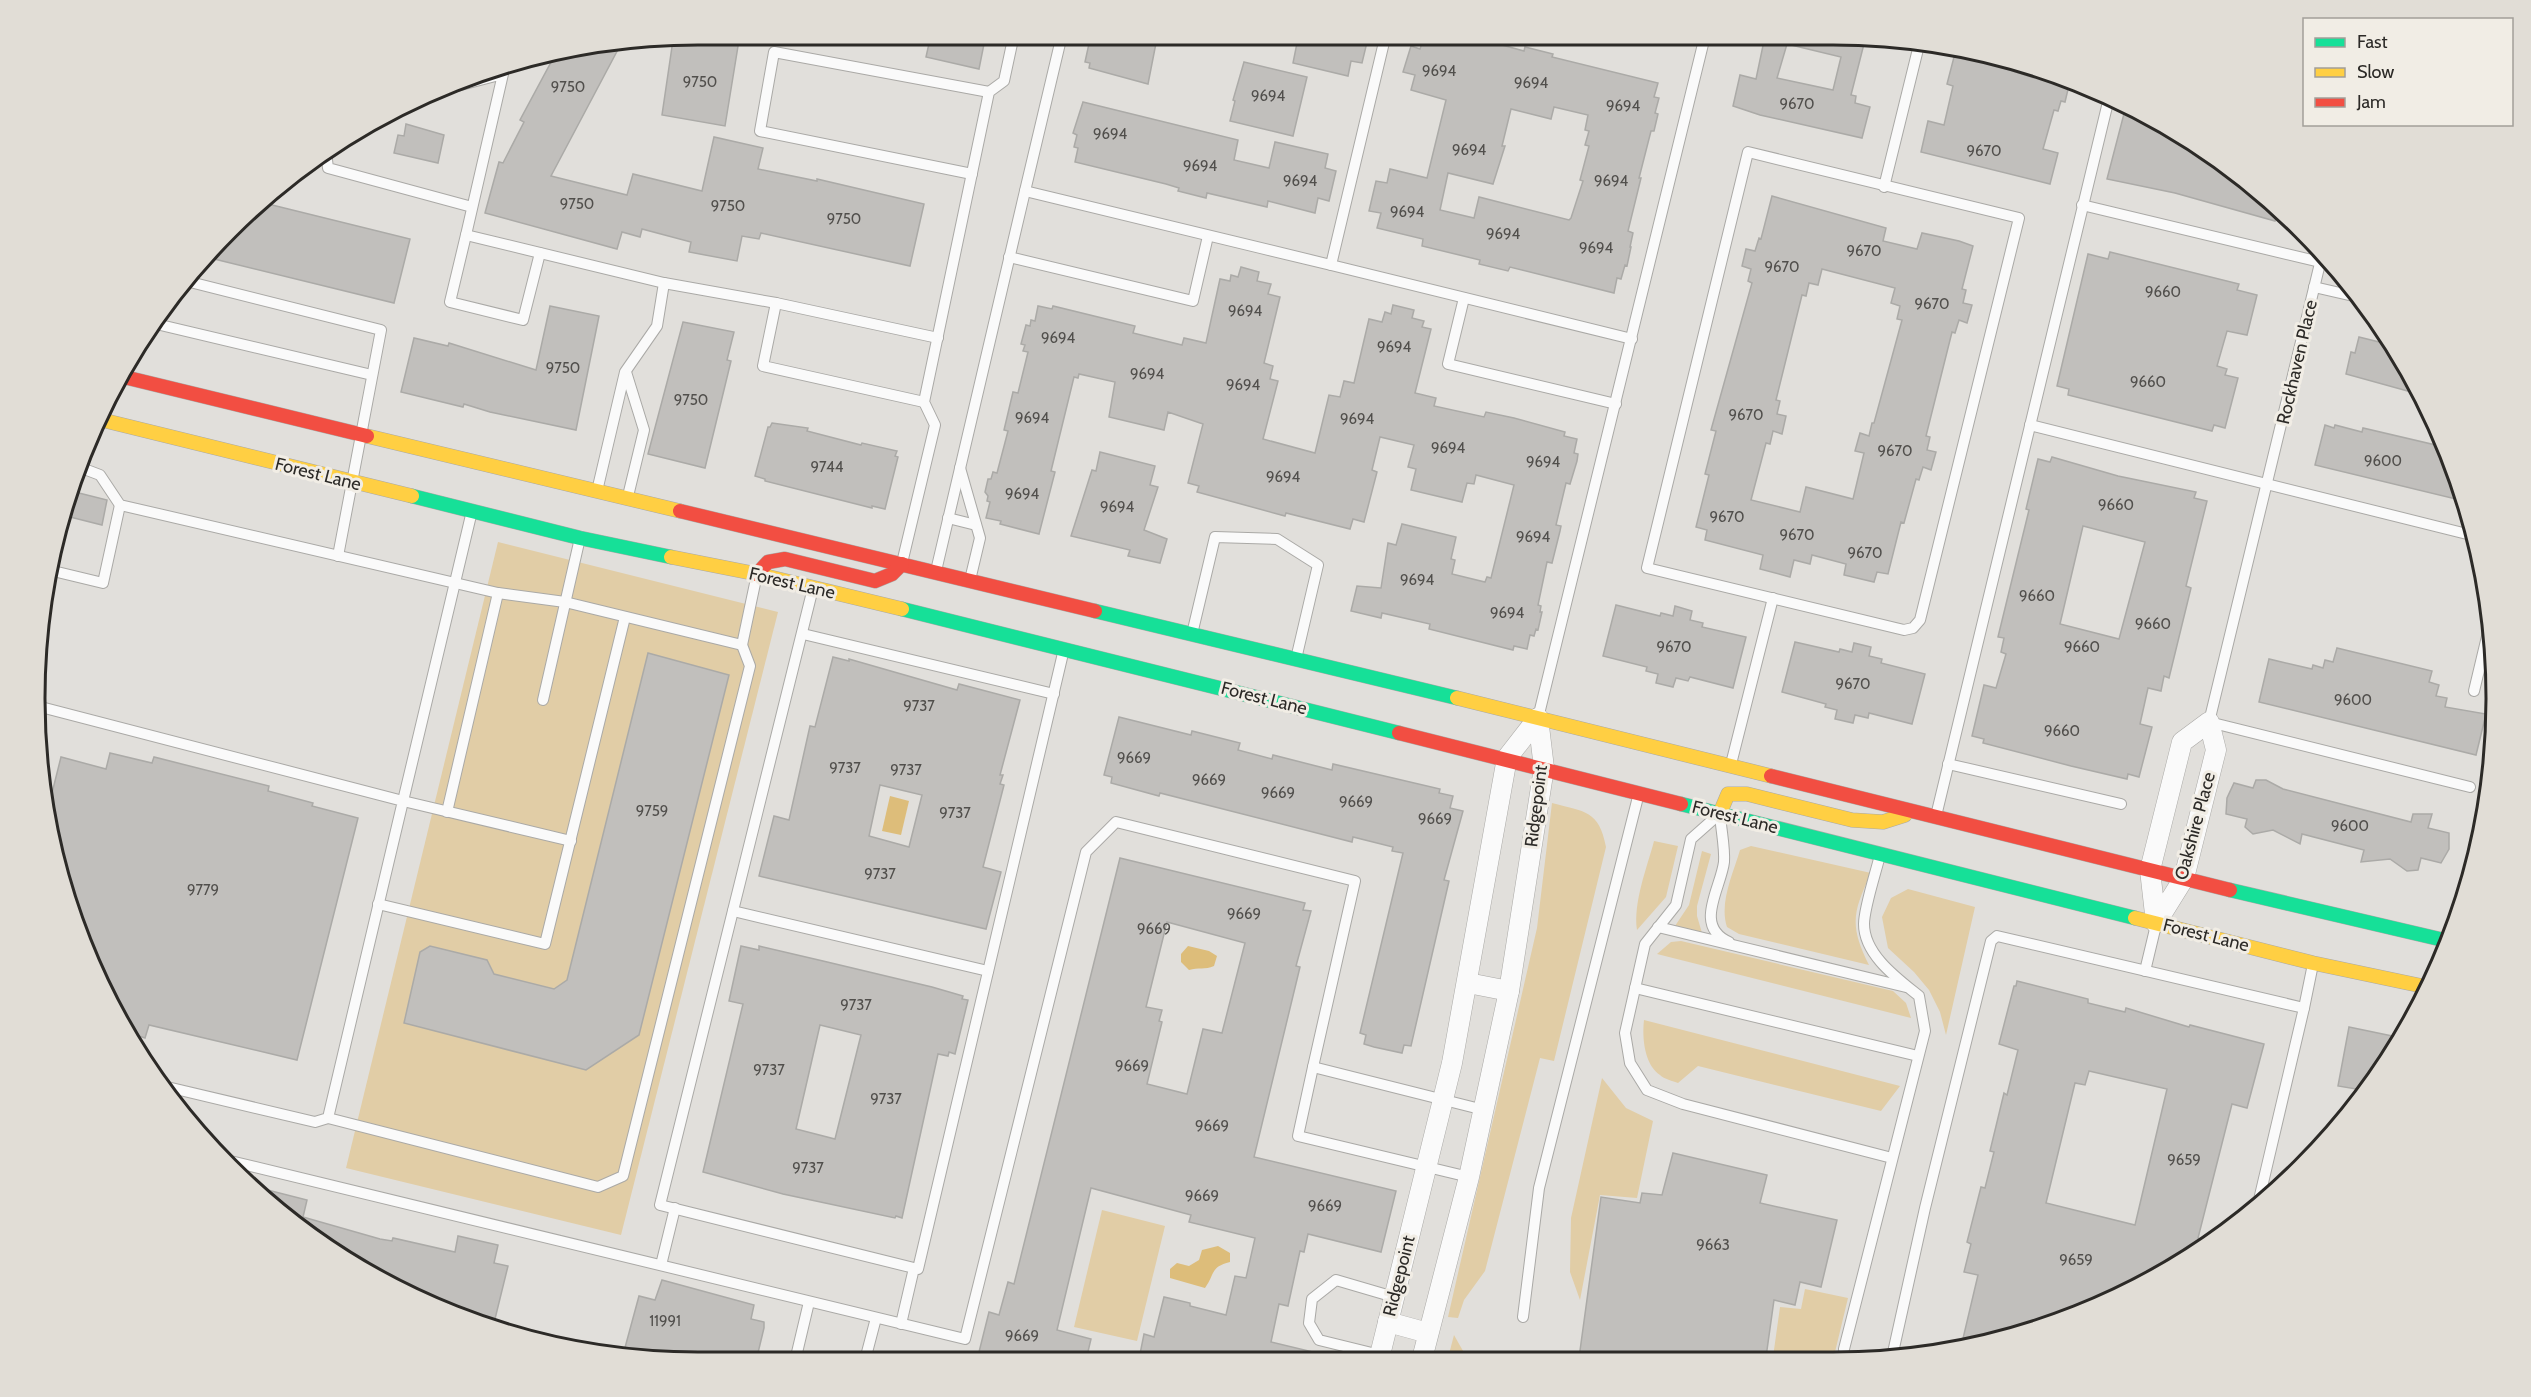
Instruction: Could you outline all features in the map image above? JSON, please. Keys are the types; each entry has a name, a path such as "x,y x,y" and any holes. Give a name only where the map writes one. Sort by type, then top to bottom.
{"main road":[{"path":"130,377 970,580 1075,611 1192,634 1296,659 2313,911 2440,939"},
{"name":"Forest Lane","path":"107,421 580,538 757,574 1066,643 1639,793 2313,963 2420,986"},
{"path":"757,574 768,562 785,559 875,581 892,574 902,564"},
{"path":"1720,813 1728,794 1747,794 1852,820 1883,822 1914,812"}],"street":[{"name":"Ridgepoint","path":"1380,1352 1444,1099 1468,983 1507,758 1538,718"},
{"name":"Ridgepoint","path":"1424,1352 1469,1177 1509,991 1544,768 1538,718"},
{"name":"Oakshire Place","path":"2209,722 2216,750 2184,878 2156,922 2150,870 2182,742 2209,722"},
{"path":"1468,983 1509,991"},
{"path":"1388,1322 1428,1333"}],"lane":[{"path":"902,564 935,424 924,402 989,92 1004,81 1012,45"},
{"path":"935,572 1060,45"},
{"path":"1330,265 1383,45"},
{"path":"1538,718 1703,45"},
{"path":"1884,187 1918,51"},
{"path":"972,174 760,131 774,52 989,92"},
{"path":"503,75 450,302 524,320 540,253"},
{"path":"1936,818 2107,106"},
{"path":"1748,152 1884,187 2019,218 1920,620 1913,628 1904,630 1647,568 1748,152"},
{"path":"327,161 328,168 472,207"},
{"path":"1025,191 1632,339"},
{"path":"2082,205 2315,258"},
{"path":"466,235 664,284 776,303 938,338"},
{"path":"1009,257 1193,301 1208,236"},
{"name":"Rockhaven Place","path":"2280,435 2320,263"},
{"path":"195,283 381,330 354,483 338,556"},
{"path":"597,491 626,372 657,327 664,284"},
{"path":"2314,287 2345,294"},
{"path":"1464,298 1448,364 1616,404"},
{"path":"776,303 763,366 924,402"},
{"path":"162,325 372,375"},
{"path":"626,372 644,430 628,498"},
{"path":"2030,425 2465,533"},
{"name":"Oakshire Place","path":"2209,722 2280,435"},
{"path":"959,467 980,538 970,580"},
{"path":"87,470 100,475 120,505 498,593 565,603 742,645"},
{"path":"58,572 103,583 120,505"},
{"path":"328,1118 472,511"},
{"path":"948,518 976,525"},
{"path":"1192,634 1215,537 1277,539 1318,565 1296,659"},
{"path":"543,700 580,538"},
{"path":"175,1089 315,1122 328,1118 598,1187 623,1176 750,666 742,645 757,574"},
{"path":"813,588 660,1205 918,1269 1066,643"},
{"path":"447,812 498,593"},
{"path":"1731,767 1773,598"},
{"path":"378,904 545,944 625,617"},
{"path":"803,634 1054,694"},
{"path":"2474,691 2484,649"},
{"path":"45,708 403,801 571,841"},
{"path":"2209,722 2470,787"},
{"path":"1948,764 2121,804"},
{"path":"1523,1317 1539,1188 1639,793"},
{"path":"1720,813 1691,839 1676,905 1645,944 1624,1033 1630,1063 1647,1090 1683,1104 1892,1158"},
{"path":"1720,813 1724,862 1709,915 1712,925 1722,939 1734,945"},
{"path":"240,1164 965,1339 1086,852 1116,822 1355,881 1298,1136 1469,1177"},
{"path":"1844,1349 1925,1030 1919,996 1888,970 1869,945 1864,924 1880,853"},
{"path":"733,911 988,972"},
{"path":"2145,971 2156,922"},
{"path":"1658,927 1909,988"},
{"path":"1894,1349 1991,941 1997,936 2304,1008"},
{"path":"2261,1192 2313,963"},
{"path":"1635,988 1918,1056"},
{"path":"1313,1067 1484,1110"},
{"path":"661,1265 675,1208"},
{"path":"901,1324 914,1268"},
{"path":"1361,1352 1319,1340 1309,1323 1312,1299 1336,1280 1394,1297"},
{"path":"797,1352 809,1302"},
{"path":"867,1352 876,1318"}],"shaded area":[{"path":"498,542 778,612 621,1235 346,1168"},
{"path":"890,796 909,801 901,835 882,831"},
{"path":"1552,803 1589,814 1599,826 1606,847 1554,1061 1540,1058 1485,1271 1464,1300 1458,1318 1448,1317 1537,928"},
{"path":"1654,841 1678,846 1666,897 1637,930 1639,897"},
{"path":"1751,846 1871,873 1860,898 1856,919 1858,939 1869,965 1739,934 1727,927 1725,908 1731,879 1740,850"},
{"path":"1702,851 1711,854 1697,906 1697,916 1702,933 1675,926 1689,905"},
{"path":"1908,889 1975,907 1946,1035 1940,1012 1929,990 1914,972 1888,948 1882,917 1891,898"},
{"path":"1681,941 1893,991 1906,1003 1911,1018 1657,954 1671,942"},
{"path":"1188,946 1209,951 1217,956 1214,966 1189,970 1181,962 1181,954"},
{"path":"1644,1020 1900,1086 1881,1111 1698,1066 1678,1083 1666,1079 1650,1064 1644,1042"},
{"path":"1602,1078 1626,1108 1653,1121 1637,1198 1600,1195 1580,1300 1570,1272 1571,1218"},
{"path":"1102,1210 1165,1226 1137,1341 1074,1327"},
{"path":"1218,1246 1230,1253 1230,1262 1216,1269 1205,1288 1170,1278 1170,1269 1177,1263 1189,1266 1199,1260 1202,1250"},
{"path":"1805,1289 1848,1298 1835,1352 1774,1352 1780,1307 1801,1309"},
{"path":"1454,1335 1464,1352 1450,1352"}],"building":[{"path":"738,45 725,126 662,115 672,46"},
{"path":"929,45 984,45 979,69 926,57"},
{"path":"1089,45 1156,45 1148,84 1089,68 1090,63 1085,62"},
{"path":"1297,45 1366,45 1362,63 1351,61 1348,76 1293,63"},
{"path":"1421,45 1502,45 1524,51 1525,47 1553,54 1552,57 1658,83 1654,97 1659,98 1655,113 1658,114 1654,131 1651,131 1628,231 1633,233 1631,247 1627,266 1625,265 1621,279 1617,278 1614,293 1510,267 1508,271 1479,264 1480,260 1422,246 1423,239 1377,228 1381,213 1369,211 1376,181 1387,183 1390,169 1427,178 1446,100 1411,90 1415,75 1403,72 1411,46 1420,49","holes":["1554,107 1588,115 1585,130 1589,131 1585,145 1589,146 1580,180 1583,181 1569,220 1479,197 1474,218 1440,210 1448,173 1493,184 1505,146 1502,146 1511,109 1551,119"]},
{"path":"1763,45 1787,45 1777,78 1833,90 1841,57 1791,45 1864,46 1851,95 1856,96 1855,103 1870,107 1862,138 1760,115 1733,106 1740,75 1756,79"},
{"path":"617,50 551,176 627,195 633,174 702,191 714,137 763,148 758,169 817,181 817,179 924,204 910,266 761,233 759,239 742,236 737,261 689,252 691,242 642,229 640,237 622,232 617,249 485,213 499,162 503,163 524,122 520,120 551,62"},
{"path":"1954,57 2000,67 2068,89 2065,102 2061,101 2058,111 2054,110 2043,149 2058,153 2050,184 1921,152 1928,121 1944,125 1953,86 1947,84"},
{"path":"1244,62 1307,77 1293,136 1230,121 1235,101 1233,100"},
{"path":"1083,102 1238,140 1234,160 1269,168 1275,142 1328,154 1325,168 1336,171 1329,201 1318,198 1315,213 1268,201 1267,207 1207,193 1206,198 1178,191 1179,188 1166,184 1075,162 1078,148 1074,147 1077,135 1073,133"},
{"path":"2124,113 2196,155 2276,219 2275,221 2175,193 2107,179"},
{"path":"406,124 444,135 438,163 394,153 398,135 404,136"},
{"path":"1772,196 1886,228 1883,241 1917,249 1922,233 1973,246 1962,289 1966,290 1963,303 1972,305 1967,323 1959,320 1955,333 1952,332 1926,436 1930,437 1927,450 1936,452 1931,470 1923,467 1919,480 1916,479 1904,523 1901,522 1888,574 1877,572 1874,582 1844,575 1846,564 1812,555 1810,564 1794,560 1790,577 1760,569 1763,555 1705,540 1707,530 1696,527 1709,475 1705,474 1716,431 1711,430 1752,283 1748,281 1751,269 1742,266 1746,249 1755,251 1759,238 1761,239","holes":["1822,269 1895,288 1891,303 1900,306 1897,319 1902,320 1874,423 1872,423 1869,436 1860,433 1855,451 1864,453 1853,499 1806,487 1800,512 1751,500 1766,443 1770,444 1773,431 1782,434 1786,416 1777,414 1780,401 1776,400 1802,295 1806,296 1809,283 1818,285"]},
{"path":"271,205 410,239 394,303 215,259 236,236"},
{"path":"2110,252 2239,284 2237,290 2257,295 2247,335 2227,331 2217,366 2227,369 2225,375 2238,378 2225,428 2214,425 2212,431 2068,395 2069,389 2057,386 2088,254 2108,259"},
{"path":"1241,267 1259,272 1257,281 1271,284 1268,294 1280,297 1264,363 1273,366 1270,379 1278,381 1263,439 1315,453 1329,395 1340,397 1344,381 1354,383 1369,319 1382,322 1385,312 1391,314 1393,305 1414,310 1412,318 1424,321 1422,327 1431,329 1415,393 1436,398 1434,406 1484,417 1486,412 1514,418 1565,432 1564,436 1577,439 1574,453 1578,454 1577,461 1570,484 1566,483 1556,525 1561,526 1560,531 1552,563 1547,562 1538,605 1541,606 1540,612 1542,612 1538,630 1536,629 1534,636 1530,635 1527,649 1514,646 1513,650 1429,629 1430,624 1382,613 1381,618 1351,611 1357,586 1381,588 1388,543 1396,545 1402,524 1456,537 1451,559 1455,560 1452,574 1485,582 1487,577 1491,578 1514,485 1476,475 1474,484 1467,483 1462,502 1411,490 1416,469 1408,467 1414,445 1380,437 1372,470 1377,472 1364,522 1353,519 1350,529 1286,513 1285,516 1197,492 1199,486 1188,483 1203,424 1168,412 1164,430 1109,417 1115,382 1079,374 1078,378 1074,377 1051,471 1055,472 1039,534 986,518 990,502 987,501 988,496 985,492 988,479 991,479 993,472 997,473 1008,431 1004,430 1013,392 1018,393 1028,352 1023,351 1025,345 1021,344 1026,325 1030,326 1031,320 1035,321 1038,306 1052,309 1053,306 1135,326 1133,333 1182,345 1184,338 1206,343 1220,279 1230,281 1231,275 1238,277"},
{"path":"550,306 599,316 576,430 401,392 414,338 448,346 449,343 536,370"},
{"path":"683,322 734,332 727,360 731,361 705,468 648,454"},
{"path":"2359,337 2380,342 2409,391 2346,374 2351,352 2355,353"},
{"path":"772,423 808,428 807,431 861,445 862,443 897,451 895,456 898,457 885,509 872,506 872,508 765,481 755,476 768,427"},
{"path":"2325,425 2334,428 2335,425 2362,432 2363,428 2435,445 2454,499 2315,465"},
{"path":"1100,452 1155,466 1150,485 1158,487 1144,530 1167,539 1160,563 1128,556 1130,550 1071,536 1092,470 1096,471"},
{"path":"2052,457 2118,476 2196,492 2194,498 2207,501 2186,586 2191,588 2169,678 2164,676 2161,691 2148,688 2140,724 2152,727 2139,777 2128,774 2127,779 2071,766 1983,743 1984,739 1972,736 1984,685 1996,688 2006,654 2001,652 2004,638 1998,637 2029,510 2026,509 2038,459 2050,462","holes":["2083,526 2145,542 2119,639 2060,624"]},
{"path":"78,493 107,500 102,525 71,517"},
{"path":"1616,605 1660,616 1661,613 1673,616 1675,606 1692,611 1690,620 1703,623 1702,627 1746,637 1733,688 1690,677 1688,681 1676,678 1673,687 1656,683 1658,674 1646,671 1647,667 1603,656"},
{"path":"1795,642 1839,652 1840,649 1852,652 1854,643 1871,647 1869,656 1882,659 1881,663 1925,674 1912,724 1869,713 1868,718 1855,715 1853,723 1835,719 1837,710 1825,707 1826,704 1782,692"},
{"path":"2337,648 2432,671 2429,682 2439,685 2436,696 2447,698 2445,707 2486,714 2476,755 2259,702 2269,659 2312,669 2313,665 2323,668 2325,660 2333,662"},
{"path":"648,653 729,675 639,1035 586,1070 404,1023 420,952 430,946 487,960 494,974 554,989 567,980"},
{"path":"833,657 849,661 849,659 957,690 959,684 1020,700 1000,775 1003,775 1000,784 1004,785 983,867 1001,872 986,929 759,876 774,816 789,820 810,726 815,727","holes":["880,785 922,795 909,847 869,836"]},
{"path":"1119,717 1191,735 1192,731 1240,743 1238,750 1272,759 1273,755 1332,770 1333,764 1440,789 1439,793 1453,796 1450,808 1463,811 1444,880 1449,881 1411,1046 1404,1045 1402,1053 1374,1047 1364,1044 1366,1035 1360,1033 1403,853 1392,851 1393,847 1353,837 1352,842 1160,793 1159,796 1111,783 1112,777 1104,775"},
{"path":"110,753 152,763 154,757 269,786 268,791 358,818 297,1060 149,1025 145,1038 140,1036 112,988 80,909 67,868 52,792 61,757 106,769"},
{"path":"2256,780 2266,780 2283,789 2411,822 2413,814 2432,814 2428,828 2449,833 2449,849 2441,863 2421,858 2418,870 2407,871 2390,859 2361,862 2364,850 2302,834 2300,844 2273,830 2253,834 2245,827 2247,819 2226,814 2227,798 2234,783 2253,788"},
{"path":"1120,858 1305,903 1303,910 1311,911 1296,966 1300,967 1254,1157 1396,1191 1381,1252 1308,1234 1304,1252 1300,1251 1288,1306 1279,1304 1271,1342 1313,1352 1140,1352 1144,1334 1154,1337 1164,1297 1226,1315 1235,1276 1246,1278 1255,1238 1189,1222 1191,1215 1091,1188 1057,1330 1091,1339 1088,1352 979,1352 989,1312 999,1315 1008,1282 1014,1284","holes":["1167,922 1245,943 1222,1033 1203,1029 1187,1094 1147,1084 1162,1022 1159,1021 1162,1010 1146,1007"]},
{"path":"741,946 759,950 759,946 823,961 932,987 963,996 962,999 968,1000 955,1054 949,1052 948,1056 938,1054 902,1218 783,1194 703,1172 743,1004 729,1001","holes":["820,1025 861,1035 835,1139 796,1129"]},
{"path":"2017,981 2088,999 2088,1003 2125,1012 2126,1008 2189,1027 2190,1025 2264,1044 2247,1108 2232,1104 2198,1238 2200,1239 2122,1285 2083,1302 2002,1330 1963,1338 1978,1275 1964,1272 1971,1244 1967,1242 1981,1187 1985,1188 1994,1152 1990,1151 2004,1093 2007,1095 2018,1050 1999,1044","holes":["2089,1071 2167,1089 2135,1225 2046,1203 2075,1083 2085,1085"]},
{"path":"2349,1027 2392,1036 2356,1089 2338,1086"},
{"path":"1673,1153 1767,1175 1760,1203 1837,1220 1821,1287 1800,1282 1795,1305 1774,1300 1767,1352 1580,1352 1601,1197 1640,1203 1642,1193 1662,1195"},
{"path":"268,1190 307,1200 303,1217 380,1239 392,1241 393,1238 455,1252 458,1236 498,1245 494,1263 508,1266 495,1319 409,1285 372,1264 335,1242"},
{"path":"662,1280 754,1305 751,1319 764,1322 758,1352 656,1351 625,1347 639,1296 655,1300"}],"traffic: fast":[{"path":"412,496 580,538 671,557"},
{"path":"902,609 1399,733"},
{"path":"1095,611 1457,698"},
{"path":"1681,804 2135,918"},
{"path":"2230,890 2440,939"}],"traffic: slow":[{"path":"107,421 412,496"},
{"path":"367,436 680,511"},
{"path":"671,557 757,574 902,609"},
{"path":"1457,698 1771,776"},
{"path":"1720,813 1728,794 1747,794 1852,820 1883,822 1905,815"},
{"path":"2135,918 2313,963 2420,986"}],"traffic: jam":[{"path":"129,378 367,436"},
{"path":"680,511 1095,611"},
{"path":"757,574 768,562 785,559 875,581 892,574 902,564"},
{"path":"1399,733 1681,804"},
{"path":"1771,776 2230,890"}]}
